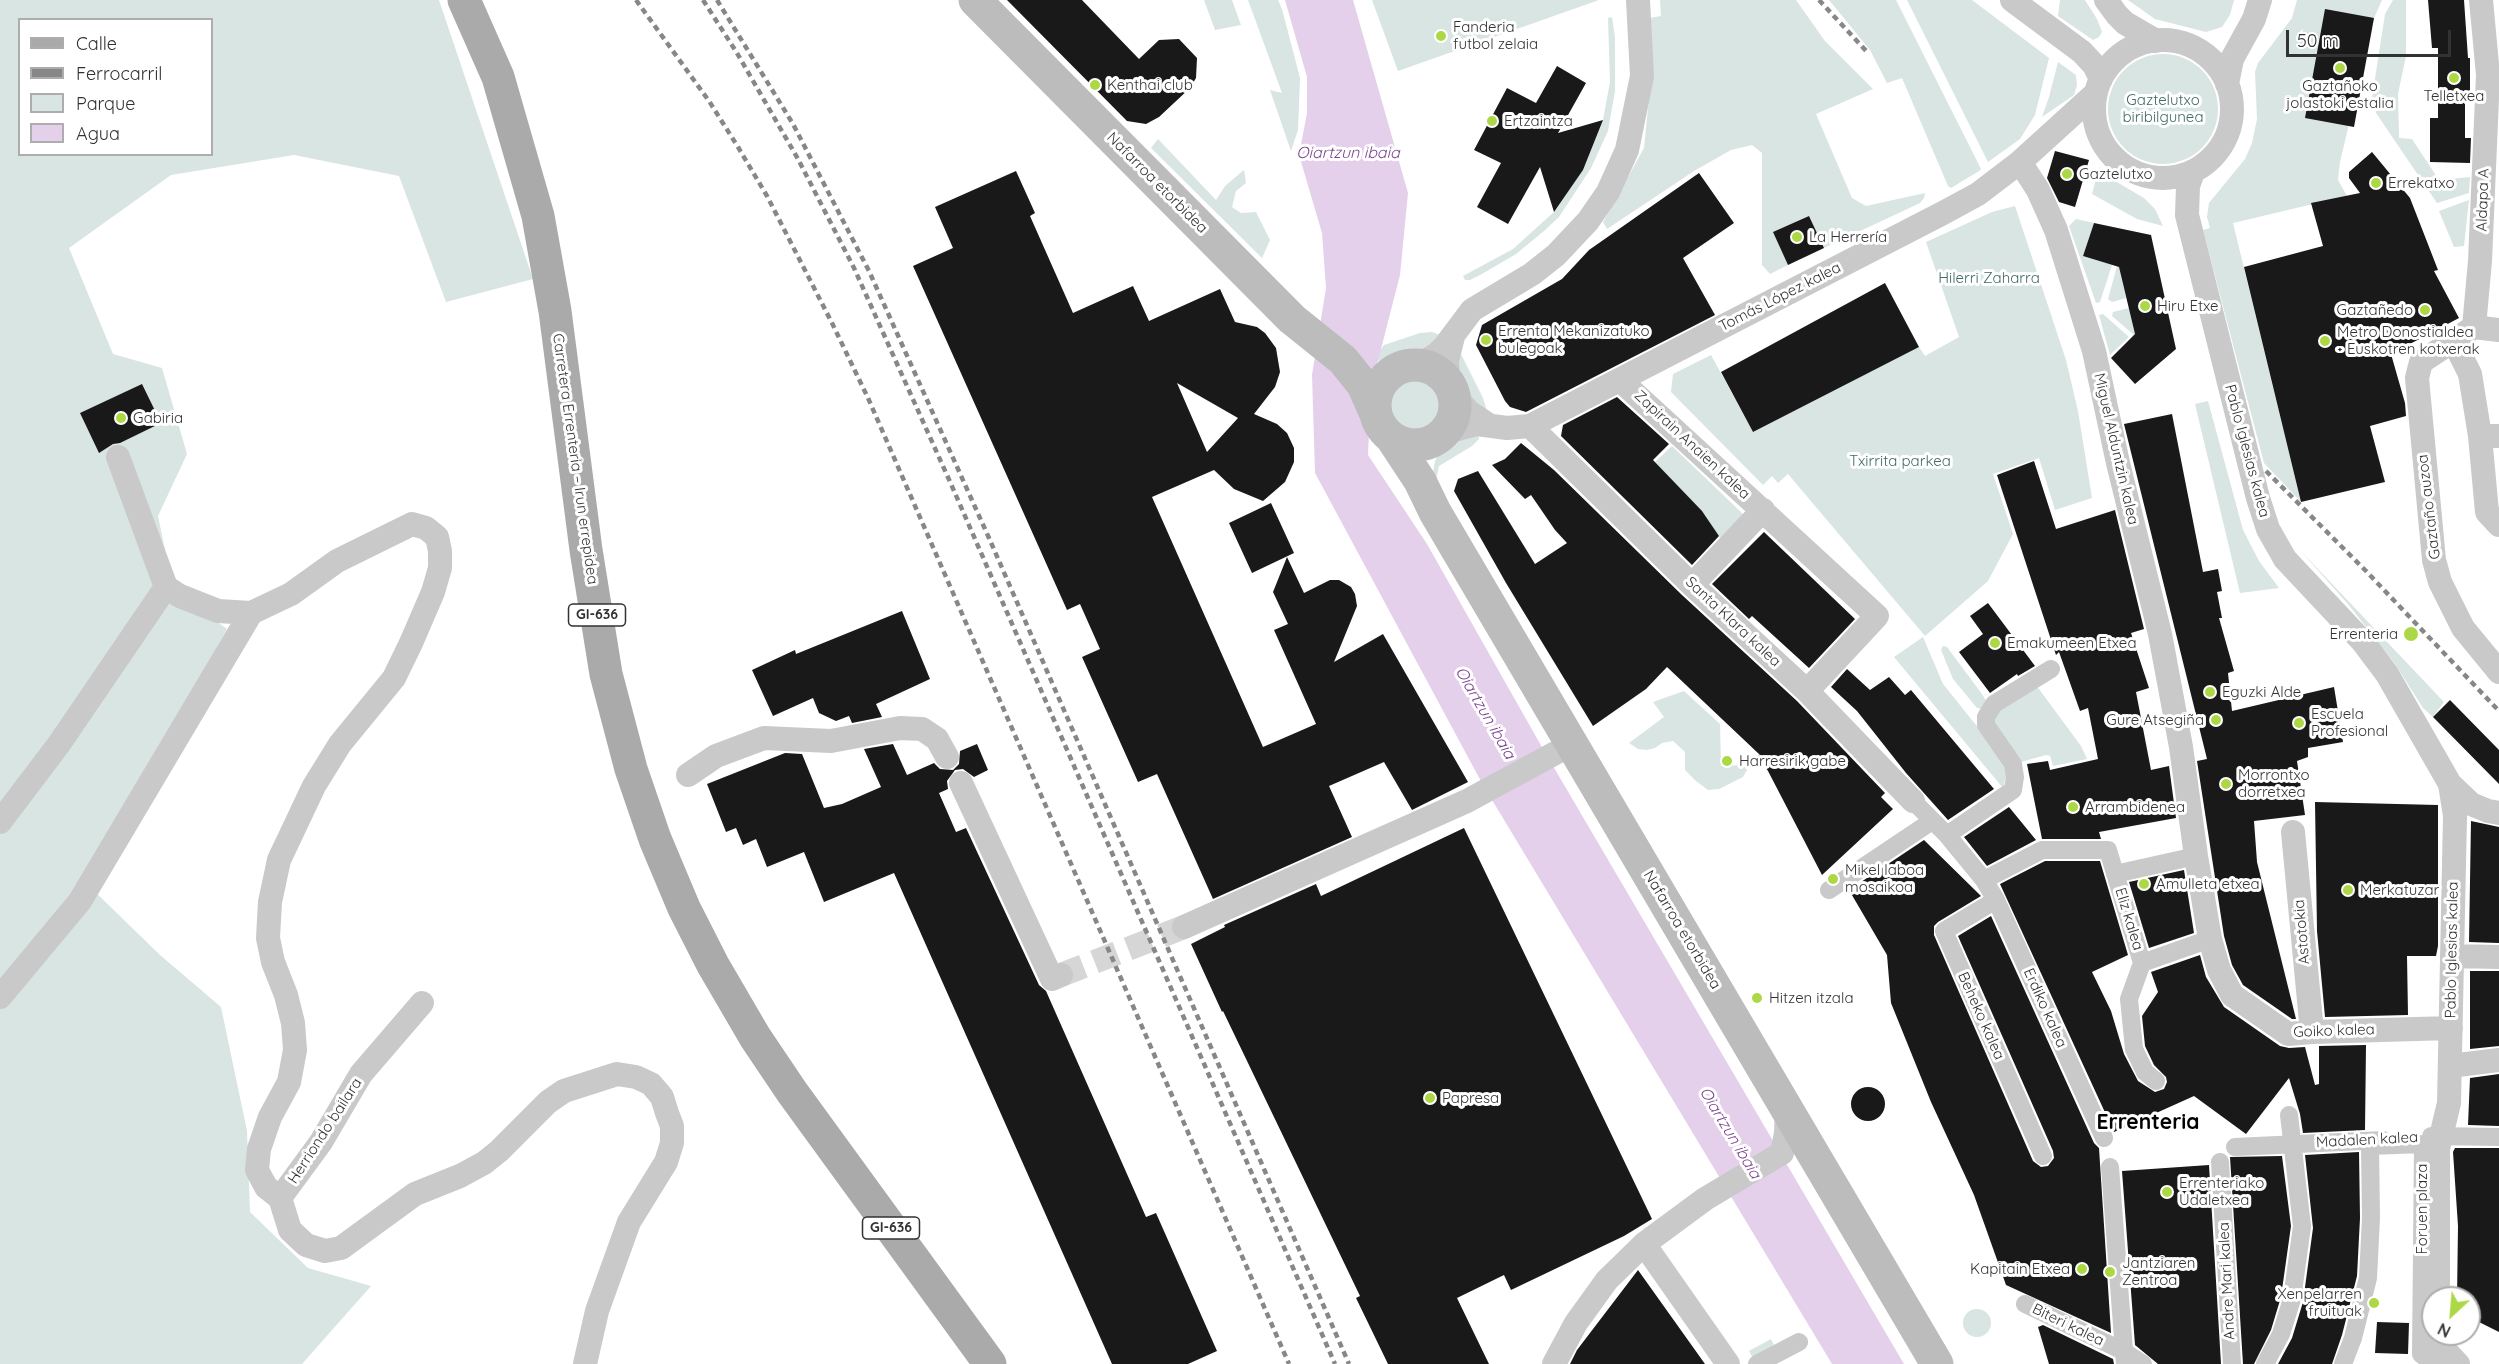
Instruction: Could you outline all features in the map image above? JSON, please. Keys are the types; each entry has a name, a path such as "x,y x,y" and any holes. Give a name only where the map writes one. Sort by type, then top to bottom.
{"main road":[{"name":"Carretera Errenteria – Irun errepidea","path":"464,0 498,77 538,216 555,311 586,550 606,674 631,770 655,839 684,908 713,965 755,1037 792,1092 990,1364"},
{"name":"Nafarroa etorbidea","path":"975,0 1292,319 1344,360 1363,385 1383,425 1428,496 1563,749 1786,1108 1937,1364"},
{"name":"Nafarroa etorbidea","path":"1344,360 1369,368 1407,368"},
{"path":"1407,368 1435,371 1450,388 1454,411 1452,419 1436,438 1406,444 1383,425 1375,404 1381,384 1407,368"},
{"name":"Nafarroa etorbidea","path":"1428,496 1425,469 1436,438"}],"street":[{"path":"1407,368 1437,354 1472,310 1532,274 1556,255 1588,221 1608,192 1627,150 1642,76 1638,0"},
{"path":"2012,0 2082,52 2094,64 2099,86 2095,114 2099,134 2112,155 2132,171 2156,178 2181,176 2193,172 2214,156 2228,135 2232,109 2227,84 2218,68 2199,50 2178,42 2156,41 2138,46 2121,55 2099,86"},
{"path":"2227,84 2232,59 2254,19 2260,0"},
{"name":"Aldapa A","path":"2481,0 2488,75 2480,261 2489,329"},
{"path":"2111,8 2121,33 2121,55"},
{"path":"2111,8 2135,30 2156,41"},
{"path":"2199,50 2221,48 2243,37"},
{"name":"Tomás López kalea","path":"1436,438 1465,426 1489,424 1507,428 1530,426 1977,194 2020,162 2099,86"},
{"path":"2054,130 2075,130 2099,134"},
{"name":"Miguel Alduntzin kalea","path":"2020,162 2038,190 2056,230 2094,351 2118,464 2160,634 2181,747"},
{"name":"Pablo Iglesias kalea","path":"2193,172 2188,186 2187,215 2258,498 2268,529 2284,559 2363,642 2387,674 2450,784 2471,804 2499,813"},
{"name":"Gaztaño auzoa","path":"2489,329 2454,342 2421,362 2416,378 2434,560 2440,582 2463,628 2499,672"},
{"path":"1450,388 1447,360 1452,337"},
{"path":"2454,342 2470,374 2489,436 2487,512 2499,525"},
{"name":"Zapirain Anaien kalea","path":"1620,380 1877,616 1807,691"},
{"name":"Tomás López kalea","path":"1450,388 1469,412 1489,424"},
{"name":"Santa Klara kalea","path":"1530,426 1692,585 1807,691 1947,835 1984,880"},
{"path":"118,457 166,587 180,596 218,611 251,613 291,594 337,561 412,524 426,528 437,537 440,568 433,592 411,643 393,678 340,744 319,778 279,860 270,902 268,938 273,962 286,995 293,1023 295,1050 289,1082 270,1117 259,1149 256,1170 266,1187 280,1198"},
{"name":"Zapirain Anaien kalea","path":"1692,585 1763,510"},
{"path":"0,822 59,744 166,587"},
{"path":"0,997 80,901 251,613"},
{"path":"1947,835 2013,790 2015,777 2013,764 1986,725 1986,717 1994,704 2051,669"},
{"path":"688,775 716,756 764,738 831,741 900,728 922,729 937,739 947,758"},
{"name":"Goiko kalea","path":"2181,747 2210,939 2219,970 2232,995 2288,1034 2451,1028"},
{"path":"1184,927 1482,794 1563,749"},
{"path":"961,783 1052,979 1061,975"},
{"name":"Pablo Iglesias kalea","path":"2450,784 2455,816 2450,1066"},
{"path":"1829,890 1932,821"},
{"name":"Astotokia","path":"2293,832 2312,1032"},
{"name":"Eliz kalea","path":"1984,880 2042,850 2108,850 2142,963 2130,999 2134,1049 2145,1071 2156,1081"},
{"path":"2115,874 2196,856"},
{"name":"Erdiko kalea","path":"1984,880 1996,900 2104,1138"},
{"name":"Beheko kalea","path":"1996,900 1944,931 2043,1156"},
{"name":"Eliz kalea","path":"2142,963 2210,939"},
{"path":"2452,956 2499,957"},
{"name":"Herriondo bailara","path":"422,1003 362,1074 321,1142 280,1198 290,1230 306,1245 325,1251 340,1248 415,1194 460,1176 484,1163 548,1102 564,1091 617,1074 636,1077 651,1084 662,1097 672,1126 672,1143 666,1162 630,1222 597,1311 585,1364"},
{"path":"2450,1066 2499,1060"},
{"name":"Foruen plaza","path":"2438,1286 2440,1136 2448,1110 2450,1066"},
{"path":"1782,1153 1786,1133 1786,1108"},
{"path":"2265,1364 2281,1334 2292,1299 2301,1237 2302,1226 2294,1143 2289,1115"},
{"name":"Madalen kalea","path":"2235,1147 2440,1136 2499,1137"},
{"name":"Foruen plaza","path":"2343,1364 2354,1338 2368,1278 2371,1218 2370,1146 2422,1144 2421,1354 2433,1364"},
{"path":"1554,1364 1576,1323 1607,1280 1644,1244 1717,1191 1782,1153 1800,1158 1823,1171"},
{"name":"Andre Mari kalea","path":"2220,1162 2232,1364"},
{"path":"2110,1167 2124,1358"},
{"path":"1644,1244 1728,1364"},
{"name":"Biteri kalea","path":"2025,1304 2124,1358 2143,1364"},
{"path":"1757,1364 1799,1342"},
{"path":"2441,1346 2458,1364"}],"green space":[{"path":"0,0 439,0 533,279 446,302 399,176 294,155 171,175 69,248 113,354 162,368 187,454 158,516 173,589 227,629 88,885 160,955 221,1007 247,1131 250,1212 308,1268 371,1286 302,1364 0,1364"},
{"path":"1204,0 1232,0 1241,25 1215,30"},
{"path":"1248,0 1278,0 1282,9 1300,78 1298,130 1291,151 1270,90 1282,93"},
{"name":"Fanderia futbol zelaia","path":"1372,0 1599,0 1398,71"},
{"path":"1660,0 1796,0 1825,41 1873,89 1816,114 1852,198 1866,206 1925,193 1924,198 1920,203 1824,248 1809,216 1774,232 1788,265 1770,274 1762,265 1762,153 1752,145 1731,150 1694,171 1607,229 1603,222 1644,148 1650,89 1650,18 1661,16"},
{"path":"1829,0 1896,0 1981,169 1979,171 1951,188 1948,186 1902,78 1887,83 1870,50"},
{"path":"1907,0 1972,0 2049,58 2035,115 2020,139 1988,162"},
{"path":"2060,0 2085,0 2102,32 2099,37 2093,40 2058,16"},
{"path":"2128,0 2234,0 2230,15 2222,27 2206,32 2155,19"},
{"path":"2297,0 2382,0 2374,18 2340,162 2338,180 2347,196 2233,223 2301,502 2264,463 2203,230 2210,228 2207,217 2209,203 2245,159 2252,143 2257,119 2255,72 2258,63 2292,18"},
{"path":"2393,0 2406,0 2406,56 2398,94 2399,138 2412,139 2439,180 2470,177 2469,193 2437,203 2376,113 2372,98 2385,14"},
{"path":"1612,17 1615,38 1615,91 1608,131 1591,168 1559,217 1544,231 1516,254 1482,274 1465,280 1463,276 1513,249 1554,212 1583,170 1603,120 1610,82 1608,18"},
{"name":"Gaztelutxo biribilgunea","path":"2163,54 2184,58 2202,70 2214,88 2218,109 2214,130 2202,148 2184,160 2163,164 2142,160 2124,148 2112,130 2108,109 2112,88 2124,70 2142,58"},
{"path":"2058,62 2076,75 2077,85 2074,95 2042,117 2049,97"},
{"path":"1158,139 1216,200 1225,186 1244,170 1246,183 1236,191 1232,207 1241,213 1256,212 1270,240 1262,258 1151,148"},
{"path":"2099,167 2115,181 2144,198 2155,209 2163,226 2137,219 2092,194"},
{"path":"2469,200 2464,246 2454,247 2439,211"},
{"name":"Txirrita parkea","path":"2015,206 2066,360 2078,411 2092,498 2055,510 2039,458 1993,474 2013,534 1988,581 1925,636 1788,474 1778,483 1772,476 1763,485 1671,392 1673,374 1711,355 1753,432 1919,347 1925,356 1959,337 1926,242 1992,212"},
{"path":"2076,219 2094,223 2083,256 2112,265 2100,302 2096,303 2069,226"},
{"path":"2117,266 2126,298 2112,302 2108,299"},
{"path":"2129,308 2134,335 2112,316 2113,312"},
{"path":"2103,314 2129,337 2110,355 2099,315"},
{"path":"1432,332 1440,335 1423,353 1396,360 1373,361 1384,345 1420,333"},
{"path":"1458,348 1483,398 1487,411 1461,392 1456,379"},
{"path":"1414,380 1424,382 1432,388 1438,396 1440,406 1438,416 1432,424 1424,430 1414,432 1404,430 1396,424 1390,416 1388,406 1390,396 1396,388 1404,382"},
{"path":"2208,401 2243,530 2259,561 2279,588 2240,593 2195,404"},
{"path":"1479,434 1479,439 1472,446 1439,466 1435,485 1433,472 1435,461 1442,448 1449,440"},
{"path":"1672,446 1744,515 1720,538 1705,515 1655,462"},
{"path":"2298,548 2444,702 2433,717 2423,708 2395,664 2348,604"},
{"path":"1923,637 1943,684 2009,766 2003,788 1894,657"},
{"path":"1943,646 1947,647 1982,694 1988,704 1983,709 1977,708 1953,679 1941,650"},
{"path":"2036,685 2081,746 2087,759 2053,766 2050,756 2046,755 2021,762 1994,727 1997,709"},
{"path":"1684,691 1720,724 1721,766 1743,765 1747,770 1743,777 1719,789 1708,790 1685,770 1685,752 1673,741 1647,750 1638,749 1629,743 1664,717 1653,702"},
{"path":"1977,1309 1987,1313 1991,1323 1987,1333 1977,1337 1967,1333 1963,1323 1967,1313"},
{"path":"1771,1339 1775,1347 1753,1358 1749,1351"}],"water":[{"name":"Oiartzun ibaia","path":"1285,0 1353,0 1408,193 1400,275 1371,388 1368,455 1427,544 1543,749 1904,1364 1832,1364 1483,785 1315,473 1312,375 1326,288 1322,233 1299,155 1307,113 1307,77"}],"building":[{"path":"1007,0 1082,0 1139,59 1159,40 1179,39 1197,58 1196,78 1190,88 1159,117 1146,124 1127,121"},
{"path":"2428,0 2464,0 2468,58 2470,58 2470,97 2465,97 2465,138 2471,138 2470,163 2430,162 2430,118 2438,118 2438,48 2432,48"},
{"name":"Gaztañoko jolastoki estalia","path":"2325,9 2374,18 2354,127 2305,118"},
{"name":"Ertzaintza","path":"1557,66 1586,83 1558,133 1603,120 1583,170 1554,212 1540,167 1508,224 1477,207 1501,163 1474,150 1507,88 1536,103"},
{"name":"Gaztelutxo","path":"2055,151 2089,160 2075,207 2059,202 2047,178"},
{"name":"Metro Donostialdea - Euskotren kotxerak","path":"2372,152 2410,198 2438,270 2434,271 2459,318 2391,354 2405,403 2406,416 2370,426 2385,482 2301,502 2244,267 2323,246 2311,203 2360,193 2349,178 2349,172"},
{"path":"1016,171 1035,213 1030,216 1073,313 1133,286 1149,321 1220,289 1235,322 1257,327 1265,333 1276,348 1280,372 1275,387 1254,414 1277,424 1287,433 1294,448 1294,462 1285,482 1263,501 1234,489 1214,470 1152,497 1263,747 1316,724 1274,630 1288,624 1273,592 1287,557 1304,593 1330,580 1339,580 1351,587 1357,606 1334,662 1383,634 1468,782 1412,810 1384,762 1329,786 1352,837 1213,899 1157,774 1138,782 1082,657 1100,649 1080,604 1067,610 913,266 953,248 935,207","holes":["1177,383 1238,418 1207,452"]},
{"path":"1699,173 1734,223 1683,258 1715,315 1526,412 1510,407 1476,345 1482,325 1562,279 1589,250"},
{"name":"La Herrería","path":"1809,216 1824,248 1788,265 1773,232"},
{"name":"Hiru Etxe","path":"2094,223 2151,235 2176,349 2135,384 2111,358 2135,334 2119,267 2083,256"},
{"path":"1885,283 1919,347 1753,432 1721,372"},
{"name":"Gabiria","path":"142,384 161,423 120,443 113,444 99,453 80,413"},
{"path":"1617,397 1669,444 1653,460 1702,511 1719,536 1692,565 1561,436 1563,425"},
{"path":"2172,414 2203,572 2218,569 2222,591 2217,592 2222,618 2219,618 2234,671 2228,673 2232,711 2334,687 2343,742 2308,748 2308,757 2297,761 2305,815 2254,821 2257,862 2296,1019 2292,1019 2243,985 2232,965 2224,936 2197,761 2207,759 2124,424"},
{"path":"1521,443 1554,470 1682,595 1797,701 1885,793 1881,797 1893,809 1822,875 1768,771 1757,755 1760,755 1667,667 1646,689 1593,726 1506,583 1454,491 1458,479 1478,471 1535,564 1567,543 1531,495 1525,499 1492,465 1505,459"},
{"path":"2034,461 2056,529 2115,510 2144,629 2131,633 2149,688 2136,692 2151,770 2169,766 2176,818 2099,832 2101,839 2042,839 2027,764 2048,761 2050,770 2098,759 2088,708 2080,711 2059,652 2056,655 1997,475"},
{"path":"1271,503 1294,553 1252,573 1229,523"},
{"path":"1764,532 1855,619 1809,668 1752,616 1749,619 1712,584"},
{"name":"Emakumeen Etxea","path":"1988,603 2035,666 2018,676 2017,674 1990,693 1959,652 1983,634 1970,616"},
{"path":"902,611 930,679 876,704 882,717 852,723 849,716 836,721 819,713 813,698 773,716 752,670 795,650 796,654"},
{"path":"1847,669 1870,690 1889,677 1905,695 1911,690 1994,789 1948,820 1906,773 1857,711 1831,687"},
{"path":"2450,700 2499,750 2499,784 2433,717"},
{"path":"893,744 907,775 934,763 940,769 953,770 959,764 960,751 977,744 988,770 974,777 963,769 955,770 947,781 948,789 939,793 956,832 966,828 1039,985 1046,991 1146,1217 1156,1213 1217,1351 1188,1364 1112,1364 894,873 824,902 804,852 767,867 756,839 743,845 736,828 726,832 707,784 785,753 802,754 824,808 842,804 881,787 864,749"},
{"name":"Merkatuzar","path":"2315,802 2438,805 2438,946 2436,956 2407,956 2408,1015 2325,1017 2317,931"},
{"path":"2009,807 2036,840 1987,866 1964,837"},
{"path":"2471,821 2499,827 2499,943 2469,942"},
{"name":"Papresa","path":"1464,828 1652,1219 1624,1236 1511,1290 1504,1275 1457,1298 1489,1364 1388,1364 1356,1298 1360,1296 1191,944 1225,927 1224,925 1316,884 1321,896"},
{"path":"1924,840 1981,896 1938,922 1934,926 1934,935 2033,1161 2041,1167 2048,1166 2054,1158 2053,1151 1958,936 1991,916 2094,1143 2099,1148 2111,1333 2006,1285 1974,1195 1931,1102 1891,1003 1887,955 1849,890"},
{"path":"2045,861 2100,861 2128,955 2092,972 2111,1011 2124,1054 2138,1081 2155,1092 2164,1089 2167,1082 2166,1077 2154,1065 2145,1046 2142,1016 2158,992 2151,972 2200,955 2206,977 2224,1007 2280,1046 2305,1047 2315,1085 2319,1084 2319,1046 2366,1045 2365,1130 2303,1133 2289,1078 2246,1134 2194,1096 2114,1132 2000,884"},
{"path":"2184,870 2194,933 2149,948 2129,882"},
{"path":"2470,971 2499,971 2499,1046 2470,1049"},
{"path":"2499,1074 2499,1126 2468,1125 2470,1078"},
{"path":"1868,1087 1880,1092 1885,1104 1880,1116 1868,1121 1856,1116 1851,1104 1856,1092"},
{"path":"2455,1148 2499,1148 2499,1332 2481,1323 2481,1286 2457,1286 2458,1226 2453,1152"},
{"path":"2359,1152 2360,1218 2357,1276 2332,1364 2278,1364 2292,1338 2303,1302 2313,1228 2305,1155"},
{"path":"2282,1156 2291,1226 2281,1297 2271,1330 2254,1364 2243,1364 2230,1157"},
{"path":"2209,1165 2221,1364 2158,1364 2135,1345 2122,1171"},
{"path":"1638,1270 1705,1364 1570,1364 1577,1350"},
{"path":"2377,1322 2409,1323 2408,1354 2375,1353"},
{"path":"2043,1325 2113,1359 2114,1364 2049,1364 2038,1327"}],"tunnel":[{"path":"1061,975 1184,927"}],"railway":[{"path":"636,0 709,101 767,196 868,398 1289,1364"},
{"path":"703,0 737,53 798,159 854,268 951,484 1335,1364"},
{"path":"717,0 793,124 869,271 989,538 1349,1364"},
{"path":"1819,0 1869,54"},
{"path":"2266,471 2365,570 2499,711"}],"place":[{"name":"Fanderia futbol zelaia","path":"1441,36"},
{"name":"Gaztañoko jolastoki estalia","path":"2340,68"},
{"name":"Telletxea","path":"2454,78"},
{"name":"Kenthai club","path":"1095,85"},
{"name":"Ertzaintza","path":"1492,121"},
{"name":"Gaztelutxo","path":"2067,174"},
{"name":"Errekatxo","path":"2376,183"},
{"name":"La Herrería","path":"1797,237"},
{"name":"Hiru Etxe","path":"2145,306"},
{"name":"Gaztañedo","path":"2425,310"},
{"name":"Errenta Mekanizatuko bulegoak","path":"1486,340"},
{"name":"Metro Donostialdea - Euskotren kotxerak","path":"2325,341"},
{"name":"Gabiria","path":"121,418"},
{"name":"Errenteria","path":"2411,634"},
{"name":"Emakumeen Etxea","path":"1995,643"},
{"name":"Eguzki Alde","path":"2210,692"},
{"name":"Gure Atsegiña","path":"2216,720"},
{"name":"Escuela Profesional","path":"2299,723"},
{"name":"Harresirik gabe","path":"1727,761"},
{"name":"Morrontxo dorretxea","path":"2226,784"},
{"name":"Arrambidenea","path":"2073,807"},
{"name":"Mikel laboa mosaikoa","path":"1833,879"},
{"name":"Amulleta etxea","path":"2144,884"},
{"name":"Merkatuzar","path":"2348,890"},
{"name":"Hitzen itzala","path":"1757,998"},
{"name":"Papresa","path":"1430,1098"},
{"name":"Errenteriako Udaletxea","path":"2167,1192"},
{"name":"Kapitain Etxea","path":"2082,1269"},
{"name":"Jantziaren Zentroa","path":"2110,1272"},
{"name":"Xenpelarren fruituak","path":"2374,1303"}],"district":[{"name":"Errenteria","path":"2148,1123"}],"park label":[{"name":"Hilerri Zaharra","path":"1989,278"}]}
